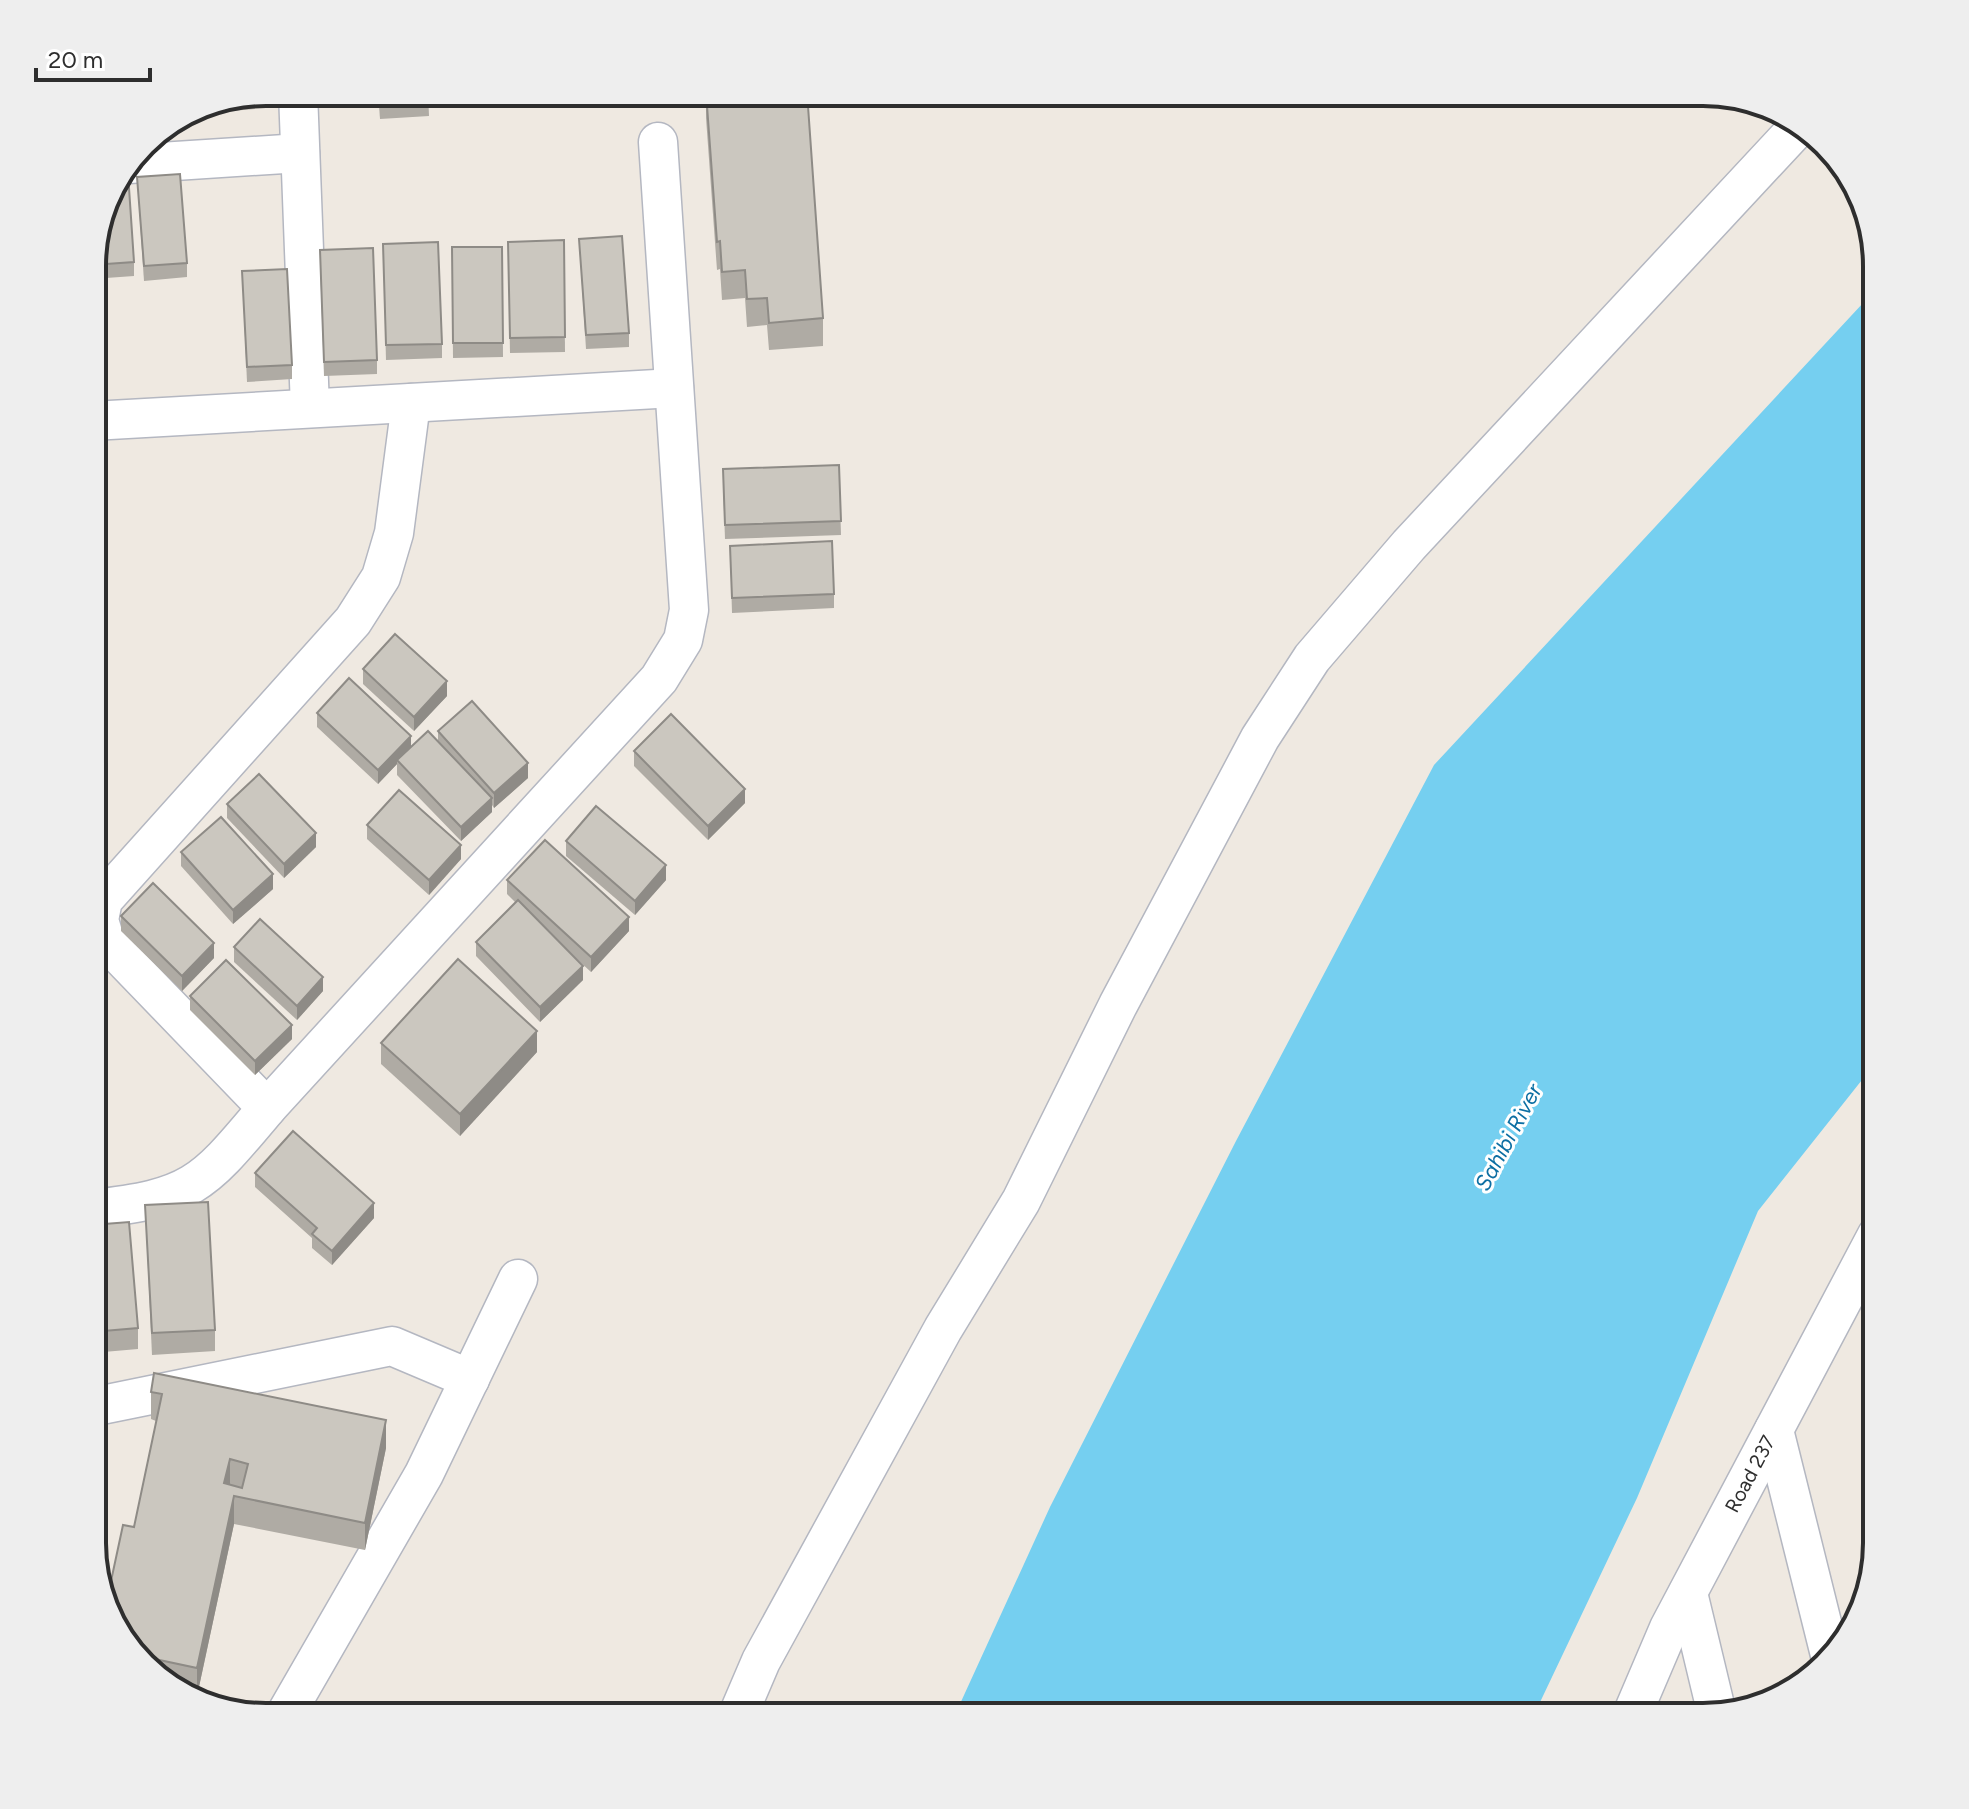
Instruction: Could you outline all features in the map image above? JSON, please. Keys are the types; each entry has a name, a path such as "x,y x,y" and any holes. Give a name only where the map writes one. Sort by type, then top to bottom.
{"street":[{"path":"298,106 310,408"},
{"path":"743,1703 761,1661 943,1329 1028,1189 1118,1005 1253,752 1312,658 1409,545 1792,133"},
{"path":"106,1207 174,1196 213,1173 267,1108 659,679 683,640 689,610 658,142"},
{"path":"144,163 300,153"},
{"path":"106,420 674,388"},
{"path":"106,897 353,621 381,577 394,533 411,403"},
{"path":"106,941 267,1108"},
{"name":"Road 237","path":"1637,1703 1688,1593 1863,1262"},
{"path":"292,1703 424,1474 518,1279"},
{"path":"106,1404 392,1346 470,1379"},
{"path":"1774,1430 1827,1644"},
{"path":"1688,1593 1714,1703"}],"water":[{"name":"Sahibi River","path":"1863,303 1863,1079 1758,1211 1637,1498 1540,1703 960,1703 1050,1507 1236,1141 1434,765"}],"building":[{"path":"707,106 808,106 823,318 769,323 767,298 747,299 745,270 722,272 720,241 717,242"},
{"path":"180,174 187,263 144,266 137,177"},
{"path":"129,184 134,262 106,264 111,224"},
{"path":"622,236 629,333 586,335 579,239"},
{"path":"564,240 565,337 510,338 508,242"},
{"path":"438,242 442,344 386,345 383,244"},
{"path":"452,247 502,247 503,343 453,343"},
{"path":"373,248 377,360 324,362 320,250"},
{"path":"287,269 292,365 247,367 242,271"},
{"path":"839,465 841,521 725,525 723,469"},
{"path":"832,541 834,594 732,598 730,546"},
{"path":"395,634 447,681 414,717 363,669"},
{"path":"349,678 411,736 378,770 317,713"},
{"path":"472,701 528,763 494,793 438,731"},
{"path":"671,714 745,789 708,826 634,751"},
{"path":"428,731 492,798 461,827 397,760"},
{"path":"259,774 316,833 284,864 227,804"},
{"path":"399,790 461,845 429,880 367,825"},
{"path":"596,806 666,865 635,901 566,841"},
{"path":"221,817 273,874 233,910 181,852"},
{"path":"545,840 629,917 591,957 507,880"},
{"path":"153,883 214,943 182,976 121,916"},
{"path":"518,900 583,966 540,1007 476,942"},
{"path":"260,919 323,977 297,1006 234,947"},
{"path":"458,959 537,1031 460,1114 381,1043"},
{"path":"226,960 292,1025 255,1061 190,996"},
{"path":"293,1131 374,1203 332,1251 312,1234 317,1228 255,1173"},
{"path":"208,1202 215,1330 152,1333 145,1205"},
{"path":"129,1222 138,1328 106,1331 106,1224"},
{"path":"154,1373 386,1420 365,1523 234,1496 197,1668 153,1656 127,1623 111,1582 123,1525 134,1527 162,1394 151,1392","holes":["230,1459 248,1464 242,1488 224,1483"]}]}
